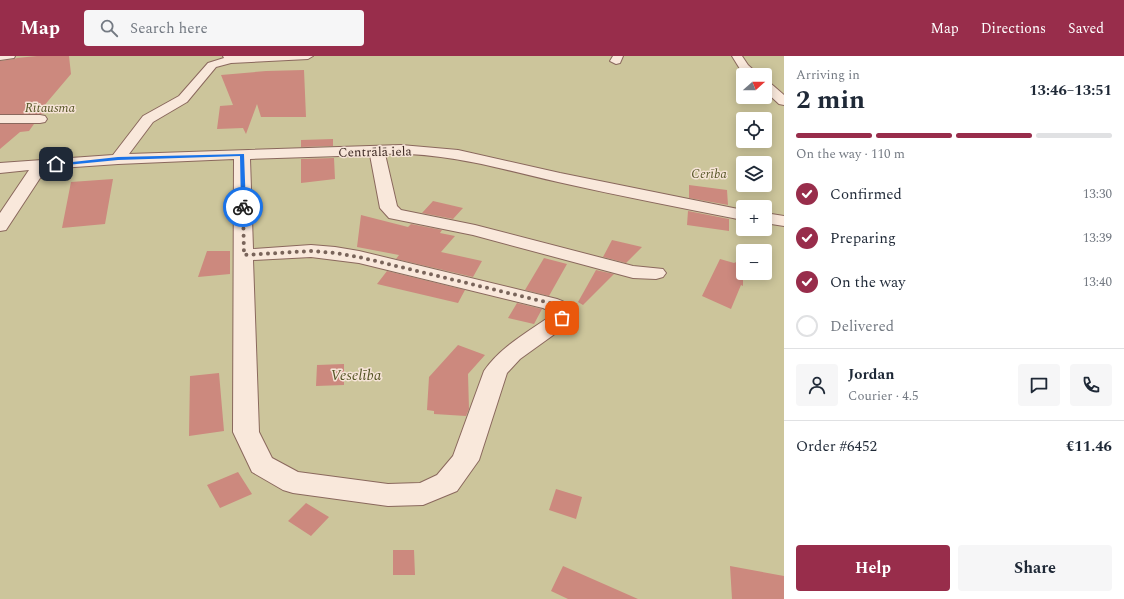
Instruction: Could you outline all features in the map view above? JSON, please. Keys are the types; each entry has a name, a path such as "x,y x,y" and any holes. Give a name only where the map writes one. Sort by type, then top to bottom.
{"street":[{"path":"0,57 10,56"},
{"path":"118,159 148,119 183,99 212,65 229,58 308,56"},
{"path":"737,56 745,68"},
{"path":"772,91 784,101"},
{"path":"0,119 40,119"},
{"name":"Centrālā iela","path":"0,168 118,159 401,149 458,154 560,178 736,214"},
{"path":"378,150 389,208 395,214 474,230 633,272 656,273"},
{"path":"242,155 246,432 262,465 293,482 388,495 423,494 447,483 465,460 496,371 512,354 562,318 563,310 550,303 359,257 311,251 244,255"},
{"path":"0,226 40,166"},
{"path":"772,219 784,221"}],"green space":[{"name":"Veselība","path":"0,56 784,56 784,599 0,599"}],"building":[{"path":"37,56 69,56 71,74 43,107 48,107 43,114 0,114 0,61"},
{"path":"304,70 306,117 261,117 257,104 246,134 243,128 217,129 220,106 233,105 221,75 266,71"},
{"path":"0,124 34,124 29,131 20,132 0,149"},
{"path":"333,139 333,146 301,147 301,140"},
{"path":"334,158 335,179 301,183 301,159"},
{"path":"113,179 105,224 62,228 71,182"},
{"path":"689,185 727,190 728,205 689,198"},
{"path":"433,201 463,208 453,219 422,213"},
{"path":"688,211 729,219 729,231 687,225"},
{"path":"361,215 408,227 411,224 442,230 440,233 455,236 441,252 482,261 473,277 396,259 399,255 357,247"},
{"path":"612,240 642,247 626,263 603,257"},
{"path":"207,251 230,251 230,274 198,277"},
{"path":"544,258 567,264 549,296 525,290"},
{"path":"720,259 734,263 736,262 736,280 743,280 743,286 741,285 731,309 702,296"},
{"path":"596,270 614,274 583,305 578,302"},
{"path":"387,271 465,290 458,303 377,284"},
{"path":"517,303 542,309 534,324 508,318"},
{"path":"458,345 485,355 468,374 469,409 466,416 434,414 434,411 427,410 429,377"},
{"path":"344,364 344,385 316,386 317,365"},
{"path":"219,373 224,431 189,436 190,376"},
{"path":"238,472 252,494 220,508 207,485"},
{"path":"556,489 582,497 576,519 549,510"},
{"path":"306,503 329,517 311,536 288,521"},
{"path":"393,550 414,550 415,575 393,575"},
{"path":"563,566 638,599 568,599 551,591"},
{"path":"730,566 784,576 784,599 732,599"}],"way so far":[{"path":"243,207 244,255 311,251 359,257 550,303 563,310 562,318"}],"route":[{"path":"56,164 118,159 242,155 243,207"}],"park label":[{"name":"Rītausma","path":"50,107"},
{"name":"Cerība","path":"709,173"}]}
